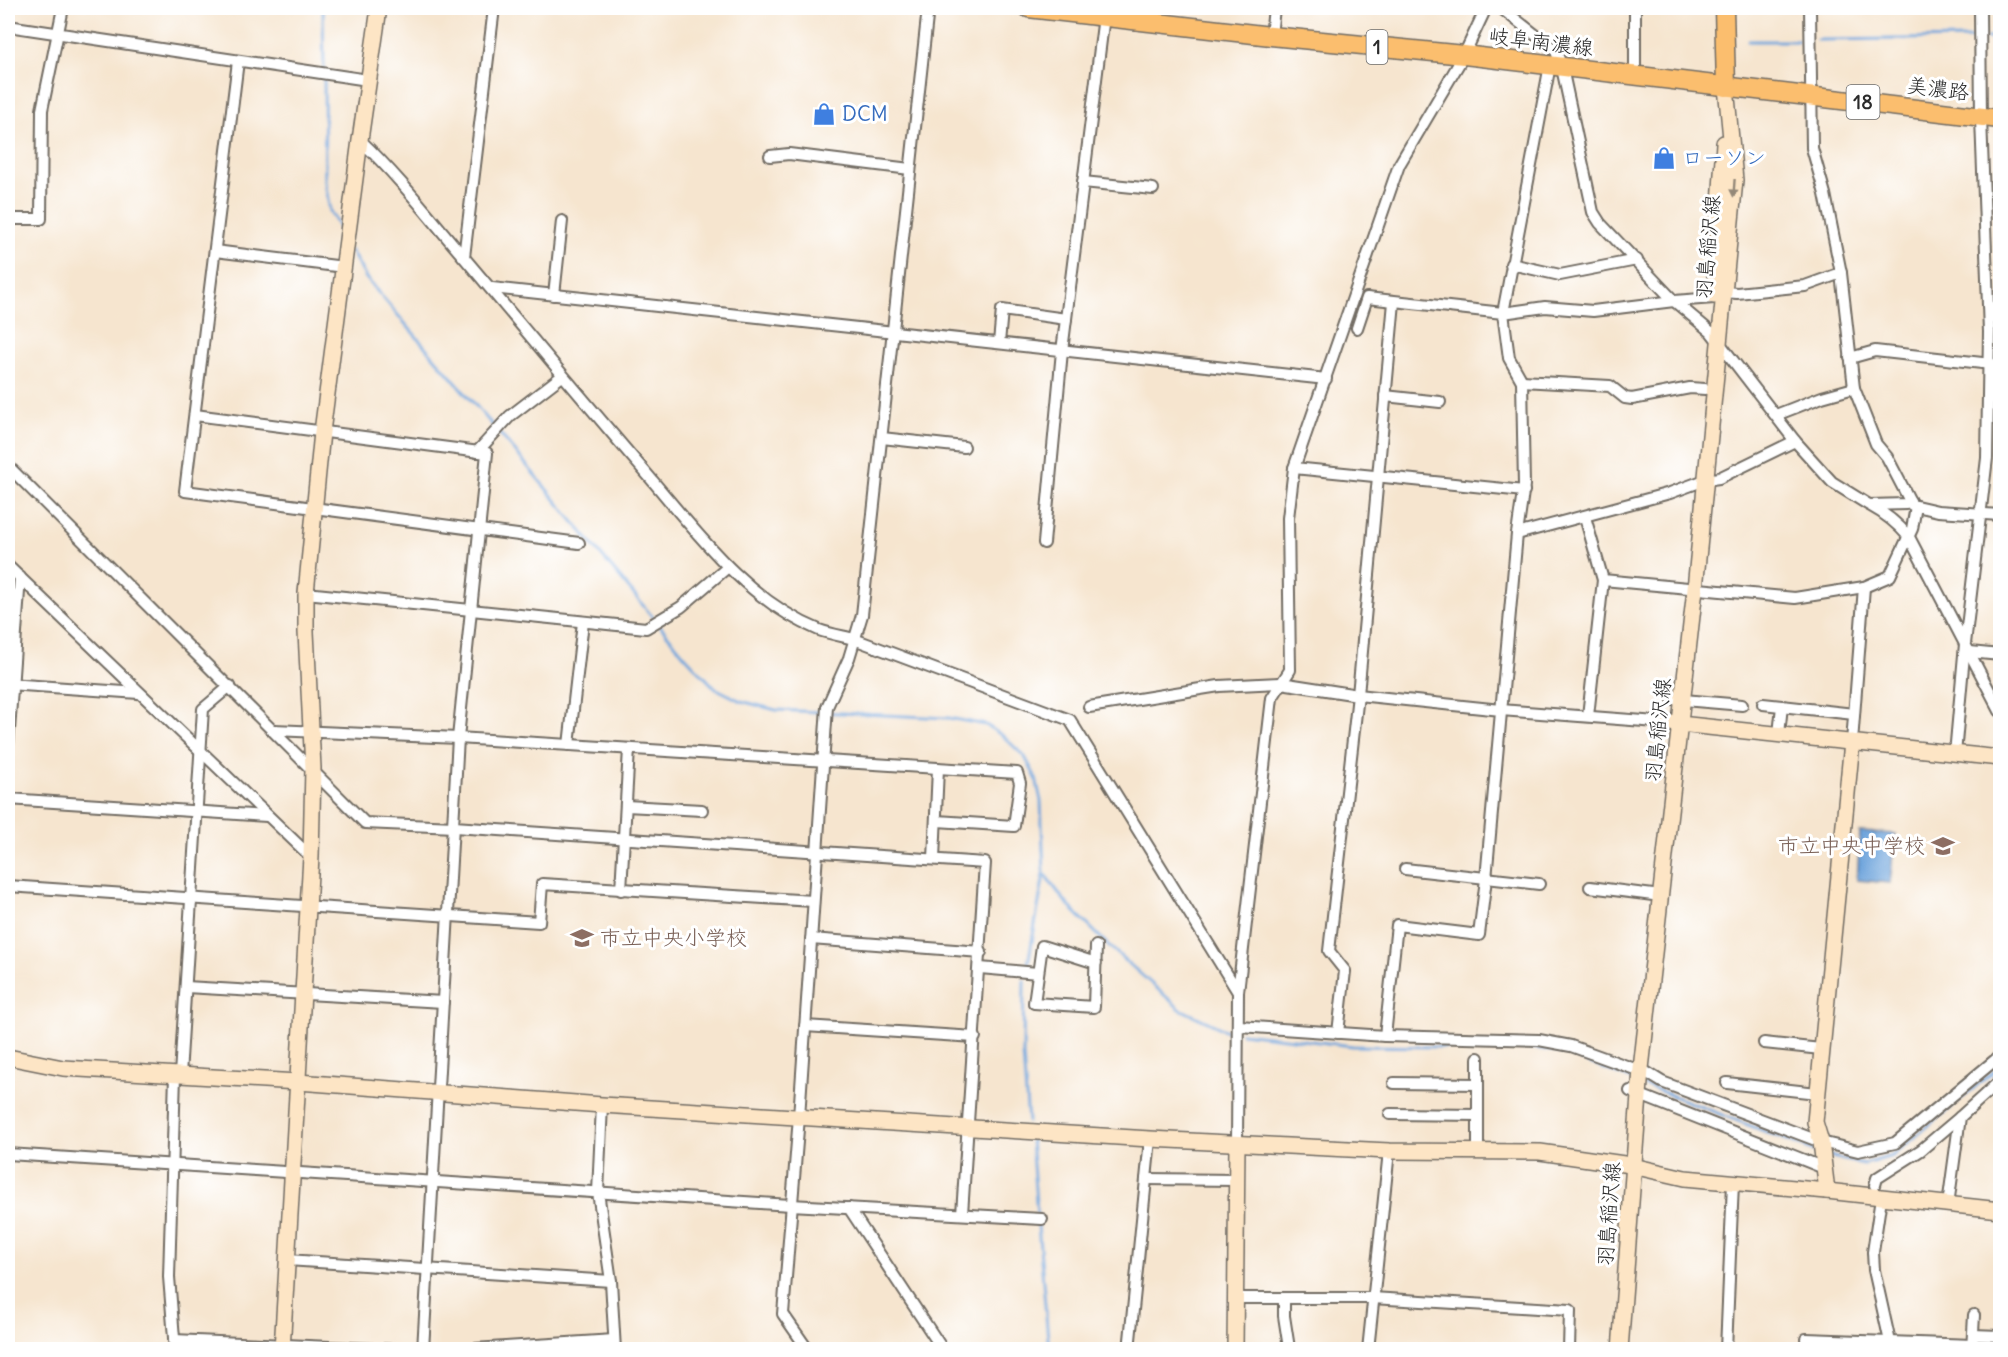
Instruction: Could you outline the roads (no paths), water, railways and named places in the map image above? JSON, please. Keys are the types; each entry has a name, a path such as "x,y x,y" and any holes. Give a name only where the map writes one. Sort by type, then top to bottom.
{"main road":[{"name":"岐阜南濃線","path":"1028,8 1105,12 1271,36 1464,55 1726,87"},
{"path":"1724,8 1726,87"},
{"name":"美濃路","path":"1726,87 1811,95 2001,119"}],"street":[{"path":"8,219 41,219 42,110 63,8"},
{"path":"282,1348 311,857 313,768 306,593 322,432 379,8"},
{"path":"464,257 494,8"},
{"path":"808,1350 783,1314 827,707 849,658 862,615 928,8"},
{"path":"1271,36 1274,8"},
{"path":"1235,1350 1239,992 1272,698 1290,669 1288,518 1294,468 1399,165 1464,55 1486,8"},
{"path":"1385,1036 1397,925 1479,935 1486,879 1517,534 1524,491 1522,381 1509,358 1503,313 1511,264 1556,67 1556,51 1501,8"},
{"path":"1635,8 1635,75"},
{"path":"1604,580 1796,598 1864,587 1890,576 1912,529 1913,504 1895,476 1887,457 1876,444 1854,388 1841,273 1826,194 1812,148 1810,8"},
{"path":"1955,754 1987,458 1988,364 1980,8"},
{"path":"1044,543 1062,351 1105,12"},
{"path":"8,27 368,80"},
{"path":"238,61 185,492 579,543"},
{"path":"1556,67 1593,212 1600,223 1674,301 1715,338 1795,441 1832,482 1883,512 1900,526 1909,537 2001,711"},
{"name":"羽島稲沢線","path":"1610,1350 1719,295 1726,87"},
{"path":"360,140 382,161 492,288 562,376 728,567 782,610 819,630 854,639 1070,720 1239,992"},
{"path":"770,156 789,154 910,169"},
{"path":"1083,182 1153,189"},
{"path":"554,296 562,221"},
{"path":"215,251 344,265"},
{"path":"1511,264 1560,275 1637,260"},
{"path":"1357,328 1367,298 1503,313 1545,307 1593,311 1804,286 1841,273"},
{"path":"492,288 1326,379"},
{"path":"1338,1033 1346,971 1329,951 1358,695 1394,302"},
{"path":"999,343 1002,310 1066,319"},
{"name":"羽島稲沢線","path":"1701,481 1706,389 1715,338"},
{"path":"1850,358 1875,351 2001,365"},
{"path":"477,452 510,416 562,376"},
{"path":"1522,381 1610,386 1626,398 1632,399 1690,388 1706,389"},
{"path":"1776,416 1822,397 1854,388"},
{"path":"1385,396 1440,402"},
{"path":"195,415 487,453 458,738 423,1350"},
{"path":"882,438 964,447"},
{"path":"1517,534 1670,493 1701,481 1719,478 1795,441"},
{"path":"8,466 313,768 365,823 985,863 980,968 962,1214"},
{"path":"1294,468 1524,491"},
{"path":"1869,505 1913,504 1938,511 2001,515"},
{"path":"1585,517 1604,580 1588,716"},
{"path":"8,566 311,857"},
{"path":"306,593 646,628 681,607 728,567"},
{"path":"8,745 10,684 20,577"},
{"path":"1827,1191 1815,1122 1816,1093 1852,742 1864,587"},
{"path":"569,745 583,622"},
{"path":"1968,648 2001,655"},
{"path":"1089,707 1219,686 1281,683 1358,695 1501,710 1675,723 2001,758"},
{"path":"10,684 139,693"},
{"path":"230,686 203,709 186,987 171,1164 169,1277 175,1345 397,1350"},
{"path":"1677,699 1742,705"},
{"path":"1763,704 1854,714"},
{"path":"1779,734 1782,706"},
{"path":"274,730 458,738 1017,773 1020,783 1014,826 937,821"},
{"path":"621,890 629,749"},
{"path":"934,859 938,768"},
{"path":"8,800 267,816"},
{"path":"626,806 702,810"},
{"path":"1405,869 1539,884"},
{"path":"8,886 539,922 542,884 813,902"},
{"path":"1590,886 1656,895"},
{"path":"811,939 981,952"},
{"path":"1096,946 1096,963 1094,1007 1034,1003 1042,946 1096,963"},
{"path":"980,968 1038,973"},
{"path":"186,987 443,1002"},
{"path":"805,1026 975,1037"},
{"path":"1239,1031 1539,1040 1571,1046 1636,1081 1822,1154 1858,1151 1895,1143 2001,1056"},
{"path":"1764,1043 1821,1049"},
{"path":"8,1058 63,1068 1150,1139 1389,1151 1540,1152 1629,1165 1685,1178 1827,1191 1878,1192 1948,1205 2001,1210"},
{"path":"1478,1058 1478,1151"},
{"path":"1636,1081 1662,1082 1822,1154"},
{"path":"1890,1346 1874,1270 1877,1178 1921,1150 2001,1081"},
{"path":"1394,1083 1478,1084"},
{"path":"1727,1083 1816,1093"},
{"path":"459,1350 615,1345 611,1281 598,1192 602,1105"},
{"path":"1390,1114 1478,1115"},
{"path":"1948,1205 1960,1117"},
{"path":"1129,1350 1150,1139"},
{"path":"1368,1350 1389,1151"},
{"path":"8,1154 1042,1219"},
{"name":"羽島稲沢線","path":"1620,1350 1629,1165"},
{"path":"1146,1179 1236,1180"},
{"path":"1726,1350 1733,1183"},
{"path":"849,1208 944,1350"},
{"path":"287,1260 611,1281"},
{"path":"1234,1298 1372,1298 1570,1310 1569,1350"},
{"path":"1281,1350 1289,1348 1284,1298"},
{"path":"1973,1343 1974,1315"},
{"path":"1806,1340 1890,1346 1973,1343 2001,1336"}],"water":[{"path":"1860,832 1895,834 1890,883 1857,880"}],"waterway":[{"path":"323,8 324,70"},
{"path":"1817,40 1976,38"},
{"path":"1987,38 2000,38"},
{"path":"1748,41 1799,41"},
{"path":"324,76 325,182 330,211 341,231"},
{"path":"351,251 366,278 519,456 685,656 715,688 741,701 776,710 949,718 986,725 1003,736 1025,757 1036,778 1041,801 1044,874 1028,964"},
{"path":"1045,875 1068,905 1109,946 1180,1009 1235,1033"},
{"path":"1024,981 1023,1055 1028,1122"},
{"path":"1242,1033 1353,1046 1536,1048 1565,1053 1636,1081"},
{"path":"1827,1155 1865,1164 1892,1156 2000,1066"},
{"path":"1645,1085 1818,1152"},
{"path":"1031,1140 1037,1214"},
{"path":"1038,1225 1049,1350"}],"place":[{"name":"DCM","path":"824,114"},
{"name":"ローソン","path":"1664,158"},
{"name":"市立中央中学校","path":"1943,846"},
{"name":"市立中央小学校","path":"582,938"}]}
